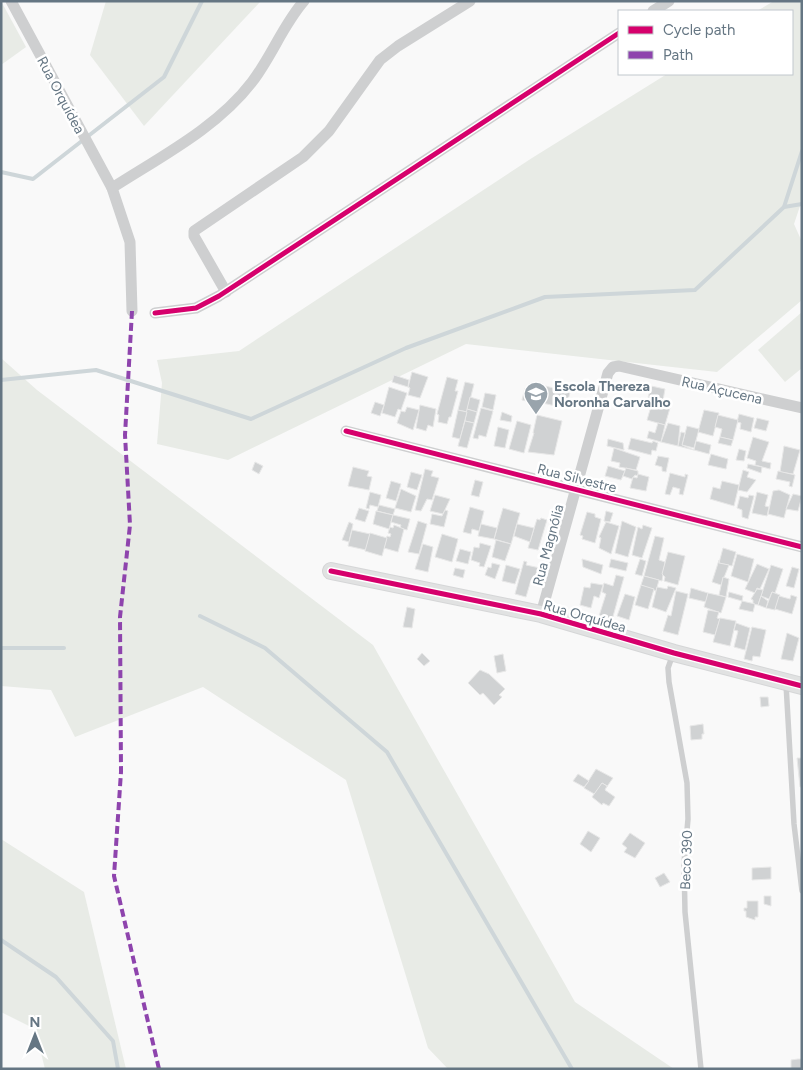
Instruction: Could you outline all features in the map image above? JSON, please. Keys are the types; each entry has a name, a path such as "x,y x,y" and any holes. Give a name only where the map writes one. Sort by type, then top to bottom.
{"street":[{"name":"Rua Orquídea","path":"11,1 112,188 130,242 132,311"},
{"path":"112,188 211,123 251,83 276,47 292,15 304,1"},
{"path":"226,292 194,236 194,231 303,157 329,131 359,86 380,60 398,46 470,1"},
{"path":"655,10 669,1"},
{"path":"155,312 196,308 226,292 618,34"},
{"name":"Rua Açucena","path":"613,367 619,366 802,408"},
{"name":"Rua Magnólia","path":"541,614 608,373 613,367"},
{"name":"Rua Silvestre","path":"346,431 802,548"},
{"name":"Rua Orquídea","path":"331,571 541,614 674,653 794,684"}],"lane":[{"name":"Beco 390","path":"674,653 668,668 686,783 688,819 684,863 685,912 701,1069"},
{"path":"794,684 794,824 802,891"}],"shaded area":[{"path":"1,1 26,47 1,65"},
{"path":"106,1 261,1 144,126 90,55"},
{"path":"774,1 802,1 802,200 794,224 802,242 802,300 717,372 466,344 228,460 157,444 162,383 157,360 239,351 532,158 665,75 793,75 793,10 759,10"},
{"path":"802,312 802,368 785,382 758,350"},
{"path":"1,358 37,390 373,645 575,1002 674,1069 448,1069 428,1048 346,780 203,687 75,737 51,690 1,686"},
{"path":"1,839 84,892 126,1069 45,1069 35,1029 1,1012"}],"building":[{"path":"412,372 428,377 420,398 408,395"},
{"path":"394,375 409,380 408,387 392,382"},
{"path":"447,377 458,380 455,391 458,391 451,417 449,417 447,424 438,422 439,415 437,414"},
{"path":"465,382 474,384 467,412 458,410"},
{"path":"541,385 570,392 567,405 561,403 560,407 538,402"},
{"path":"651,386 665,389 662,406 647,402"},
{"path":"389,387 407,393 401,410 398,409 395,417 382,413"},
{"path":"525,388 539,391 536,403 522,400"},
{"path":"485,393 496,395 493,410 482,407"},
{"path":"470,397 480,400 477,412 467,409"},
{"path":"375,402 384,405 380,416 371,413"},
{"path":"652,403 670,408 665,425 647,420"},
{"path":"420,405 436,409 433,427 428,425 426,431 416,428"},
{"path":"407,407 419,410 413,430 397,423 401,411 405,412"},
{"path":"481,408 493,411 486,437 479,435 478,439 473,438"},
{"path":"467,409 477,412 474,423 465,421"},
{"path":"458,410 467,412 460,439 452,437"},
{"path":"704,410 719,413 713,436 698,432"},
{"path":"502,412 512,416 511,422 500,420"},
{"path":"739,414 754,418 751,432 740,429 741,423 737,422"},
{"path":"537,415 562,421 554,455 528,452"},
{"path":"718,415 738,420 733,440 720,437 722,429 715,427"},
{"path":"757,418 769,421 766,431 754,428"},
{"path":"465,421 474,423 467,448 458,446"},
{"path":"517,421 531,425 524,453 509,449"},
{"path":"658,423 665,425 661,442 647,438 649,431 655,433"},
{"path":"668,423 680,426 678,446 661,442"},
{"path":"687,426 699,429 694,448 682,445"},
{"path":"498,427 509,430 505,448 494,446"},
{"path":"681,432 685,433 682,445 694,450 678,446"},
{"path":"720,437 733,440 731,446 718,443"},
{"path":"753,437 769,442 762,461 771,463 770,469 755,465 756,461 747,458"},
{"path":"631,438 658,443 656,451 652,450 651,455 628,449"},
{"path":"608,439 623,443 624,450 607,446"},
{"path":"696,441 711,445 709,454 694,450"},
{"path":"784,446 800,450 793,474 780,472"},
{"path":"614,448 640,457 636,470 619,467 620,463 611,461"},
{"path":"739,449 746,451 744,461 736,460"},
{"path":"711,454 728,459 726,469 708,465"},
{"path":"658,456 669,458 666,472 662,471 662,467 655,465"},
{"path":"255,462 263,466 259,474 252,470"},
{"path":"748,464 762,467 761,473 747,468"},
{"path":"608,466 625,471 621,480 605,476"},
{"path":"353,467 369,471 367,476 372,477 369,490 348,486"},
{"path":"626,468 638,471 638,476 635,475 632,479 623,476"},
{"path":"425,469 433,471 431,476 439,478 432,500 427,499 421,511 415,510"},
{"path":"743,470 749,472 747,477 756,480 747,492 738,490"},
{"path":"778,471 795,475 792,487 789,486 790,482 776,479"},
{"path":"411,472 422,475 417,490 407,487"},
{"path":"670,473 685,477 685,474 688,475 683,495 679,494 680,489 673,487 670,495 665,494"},
{"path":"638,474 649,477 646,491 630,488 633,477 637,478"},
{"path":"475,480 483,482 479,497 471,495"},
{"path":"391,481 401,484 396,501 386,498"},
{"path":"722,481 739,485 734,506 710,499 713,487 720,489"},
{"path":"401,489 416,496 411,512 395,508"},
{"path":"779,490 790,495 784,518 768,514 773,491"},
{"path":"370,492 381,495 378,507 370,505 369,509 366,508"},
{"path":"757,492 768,495 765,506 769,507 767,516 752,513"},
{"path":"793,494 802,496 798,511 786,509"},
{"path":"435,495 450,499 443,514 430,511"},
{"path":"749,495 754,496 748,519 742,517 742,510 737,508 740,496 748,498"},
{"path":"379,505 395,509 393,515 377,511"},
{"path":"470,507 484,511 479,531 472,529 471,534 463,532"},
{"path":"359,508 369,511 365,522 355,519"},
{"path":"503,508 520,513 511,544 494,539"},
{"path":"445,510 448,511 444,527 430,524 432,514 442,516"},
{"path":"376,511 393,515 389,529 373,524"},
{"path":"606,511 613,513 610,522 604,521"},
{"path":"587,512 595,514 595,517 601,519 595,543 582,539 583,536 580,535"},
{"path":"393,515 410,519 407,530 400,528 401,525 391,522"},
{"path":"541,518 547,520 538,550 528,548 537,519 540,520"},
{"path":"418,521 427,524 419,554 408,552"},
{"path":"622,521 636,527 628,557 615,553"},
{"path":"349,522 353,524 349,542 342,540"},
{"path":"606,522 619,526 611,554 599,548 601,538 599,537"},
{"path":"481,524 497,528 494,539 478,536"},
{"path":"517,524 534,528 530,542 514,536"},
{"path":"394,525 404,529 398,552 384,548 387,536 390,537 391,534 388,533 390,527 393,528"},
{"path":"643,525 652,528 642,558 632,555 638,527 642,529"},
{"path":"352,530 370,534 366,550 348,546"},
{"path":"370,533 387,538 382,556 365,551"},
{"path":"442,534 458,539 452,562 435,557"},
{"path":"655,536 664,538 659,560 665,562 662,581 644,576"},
{"path":"496,540 511,544 505,561 492,557"},
{"path":"480,543 491,546 484,567 479,566 480,563 471,560 474,547 479,548"},
{"path":"423,544 433,547 428,572 415,569"},
{"path":"723,548 736,552 732,566 719,563"},
{"path":"460,549 471,552 468,564 456,561"},
{"path":"668,552 685,556 678,585 664,581 665,577 662,574"},
{"path":"737,554 754,559 748,582 731,576"},
{"path":"582,559 603,565 601,574 583,567"},
{"path":"611,559 628,563 626,571 609,567"},
{"path":"640,559 646,561 642,576 635,574"},
{"path":"719,560 719,563 729,565 721,585 712,582"},
{"path":"524,561 527,562 526,565 540,568 536,581 531,580 526,597 515,594"},
{"path":"492,563 500,565 495,579 485,575 488,567 491,568"},
{"path":"757,564 769,569 760,589 757,588 755,593 745,589"},
{"path":"506,565 520,569 515,584 502,581"},
{"path":"771,565 783,569 775,593 772,592 769,599 761,596"},
{"path":"792,567 799,569 794,588 786,586"},
{"path":"455,568 465,570 463,578 453,575"},
{"path":"616,575 624,577 612,620 599,616 606,594 602,592 604,583 613,586"},
{"path":"644,576 659,580 656,591 641,585"},
{"path":"723,577 729,579 726,597 719,595"},
{"path":"591,583 603,585 599,598 594,596 591,608 580,605 584,587 590,588"},
{"path":"641,585 654,589 648,609 635,605"},
{"path":"668,586 676,588 666,612 652,607 657,587 667,589"},
{"path":"691,588 708,593 706,602 689,598"},
{"path":"757,589 763,590 758,605 753,604 751,599"},
{"path":"676,591 688,594 678,635 663,631 668,615 671,616"},
{"path":"729,592 743,596 742,601 728,597"},
{"path":"772,592 780,595 775,610 766,608"},
{"path":"708,593 726,597 721,613 704,607"},
{"path":"625,594 635,597 629,620 617,616"},
{"path":"791,595 797,597 792,614 775,609 779,596 790,599"},
{"path":"761,596 768,601 766,608 758,605"},
{"path":"742,601 755,604 753,612 739,609"},
{"path":"407,607 415,609 412,628 403,627"},
{"path":"708,610 719,612 717,618 720,619 715,635 703,632"},
{"path":"720,618 736,621 730,646 713,642"},
{"path":"736,623 750,628 745,650 734,647 738,631 734,630"},
{"path":"752,627 766,630 760,657 753,656 752,661 744,659"},
{"path":"787,633 799,638 793,661 781,659"},
{"path":"422,653 430,661 424,666 417,659"},
{"path":"503,654 506,671 497,673 494,656"},
{"path":"480,670 489,674 505,689 499,695 502,697 494,705 483,693 480,695 468,683"},
{"path":"760,697 768,697 769,706 761,707"},
{"path":"703,724 704,734 702,734 702,739 691,740 690,726"},
{"path":"797,758 802,758 802,787 800,787"},
{"path":"596,769 613,778 606,788 607,786 602,783 596,795 584,788"},
{"path":"578,774 589,781 584,787 573,781"},
{"path":"602,783 607,786 605,790 615,797 609,806 603,803 602,805 592,797"},
{"path":"588,831 600,838 591,852 580,844"},
{"path":"630,833 645,843 635,858 624,852 627,848 622,844"},
{"path":"771,867 771,879 752,880 752,868"},
{"path":"664,873 670,882 660,887 655,878"},
{"path":"764,896 771,896 771,906 764,904"},
{"path":"747,901 758,901 758,917 755,917 755,920 746,917 744,908 747,908"},
{"path":"802,1059 802,1069 791,1069 791,1060"}],"waterway":[{"path":"1,172 33,179 164,77 202,1"},
{"path":"784,207 802,151"},
{"path":"1,380 96,370 251,419 406,348 545,297 695,290 784,207 802,204"},
{"path":"200,616 265,648 387,752 572,1069"},
{"path":"1,648 64,648"},
{"path":"1,940 56,977 113,1041 118,1069"}],"marked path":[{"path":"132,311 125,435 130,525 120,617 121,772 114,876 159,1069"}],"cycle path":[{"path":"155,313 196,308 219,296 618,34"},
{"path":"346,431 802,547"},
{"path":"331,571 541,614 674,653 802,686"}],"place":[{"name":"Escola Thereza Noronha Carvalho","path":"536,415"}]}
